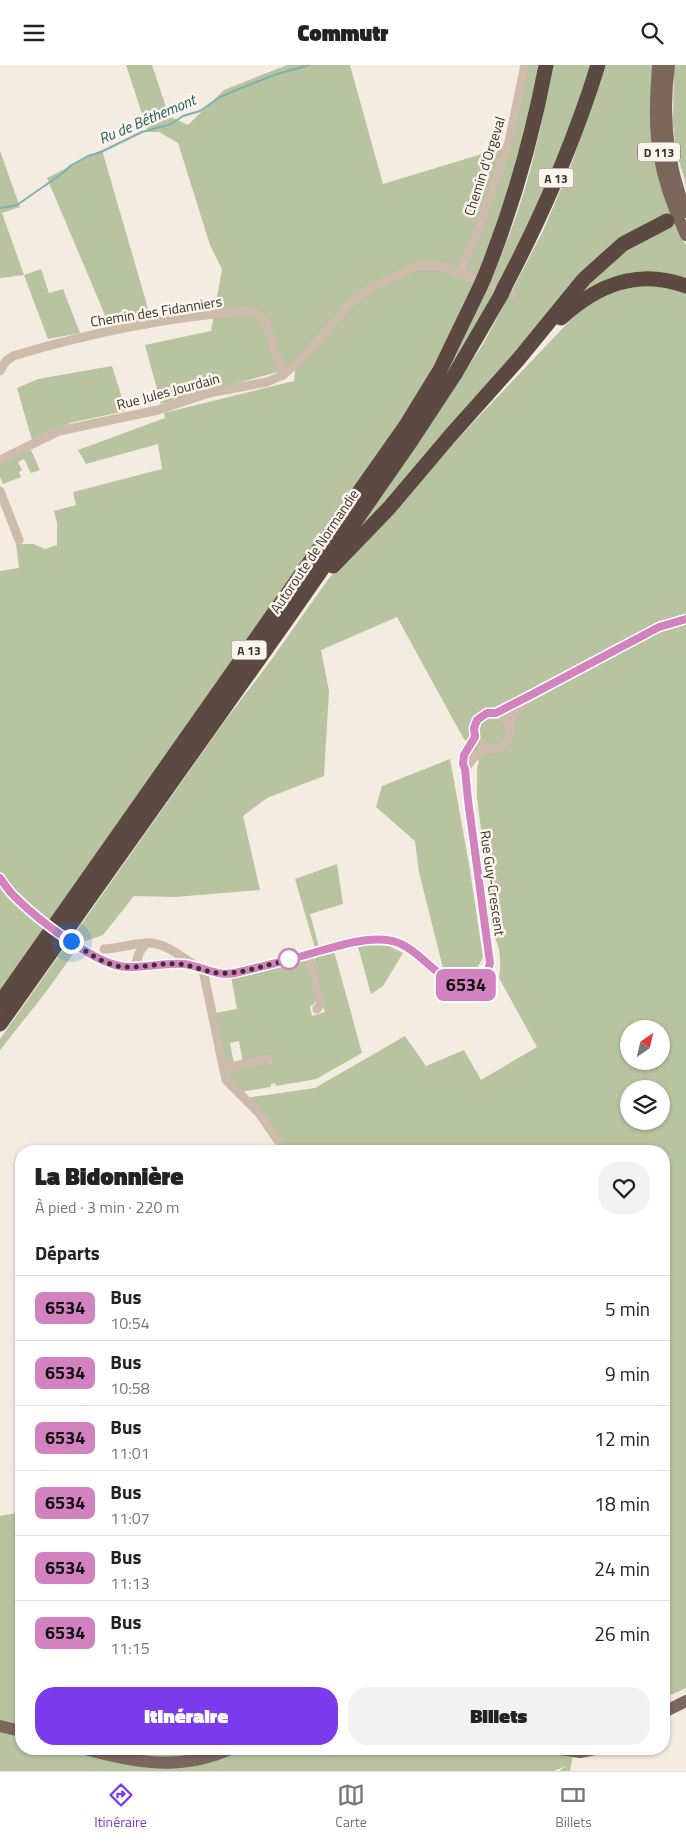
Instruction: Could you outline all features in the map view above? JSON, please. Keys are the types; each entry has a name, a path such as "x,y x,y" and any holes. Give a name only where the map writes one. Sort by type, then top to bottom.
{"highway":[{"name":"Autoroute de Normandie","path":"0,1003 407,425 440,370 498,245 520,179 536,118 546,65"},
{"name":"Autoroute de Normandie","path":"0,1024 288,618 430,412 506,293 558,175 598,65"},
{"path":"288,618 343,555 389,508 517,361 584,279 623,244 667,221"},
{"path":"517,361 563,316 588,296 617,283 644,279 672,281 686,286"}],"main road":[{"name":"D 113","path":"658,65 656,107 659,154 671,200 686,235"},
{"name":"D 113","path":"669,65 665,106 668,152 686,213"},
{"path":"670,1709 686,1701"},
{"path":"670,1717 686,1709"},
{"path":"0,1726 15,1730"},
{"path":"109,1755 148,1765 172,1767 204,1761 217,1755"}],"street":[{"name":"Chemin d'Orgeval","path":"460,273 484,215 509,143 525,65"},
{"name":"Rue Jules Jourdain","path":"0,460 59,431 158,410 209,393 267,382 283,375 305,355 349,305 369,288 418,266 438,266 460,273 506,293"},
{"name":"Chemin des Fidanniers","path":"0,371 6,361 13,356 69,339 143,325 247,311 257,313 265,321 283,375"},
{"path":"0,491 19,540"},
{"name":"Rue Guy-Crescent","path":"308,955 360,940 392,941 408,947 445,977 457,984 472,984 482,979 490,963 463,764 464,755 475,737 474,728 477,720 487,713 496,713 659,627 686,619"},
{"name":"Rue Guy-Crescent","path":"465,769 474,757 488,749 500,747 504,744 510,735 509,725 531,695"},
{"path":"496,713 504,717 509,725"},
{"path":"475,737 478,742 488,749"},
{"path":"0,878 16,898 46,923 101,961 112,965 135,967 170,963 233,973 308,955 321,1003 317,1009"},
{"path":"135,967 139,953 146,943"},
{"path":"104,949 146,943 166,947 200,969 226,1080 259,1113 280,1145"},
{"path":"224,1067 270,1059"}],"green space":[{"path":"126,65 152,65 169,116 188,125 224,90 287,65 350,65 383,184 505,147 524,65 538,65 528,126 489,248 466,302 434,365 397,428 0,991 0,571 19,568 16,544 33,544 45,549 57,545 57,523 54,511 76,505 73,492 162,469 158,444 86,464 78,450 165,418 164,413 294,381 295,371 281,371 161,404 145,345 211,331 222,269 210,245 178,143 159,132 148,132"},
{"path":"552,65 595,65 520,247 431,402 479,307 513,226 533,158 544,112"},
{"path":"606,65 654,65 675,226 686,245 686,281 666,276 576,300 625,240 387,504 350,540 408,458 483,344 517,281 543,231 571,165"},
{"path":"674,65 686,65 686,184 676,151 673,124"},
{"path":"102,150 149,312 136,322 110,327 47,178"},
{"path":"0,151 20,207 2,213 24,275 0,278"},
{"path":"41,269 49,293 63,289 80,333 48,339 24,275"},
{"path":"655,285 686,292 686,1688 670,1695 670,1145 283,1145 246,1098 315,1088 405,1036 426,1066 464,1050 481,1080 537,1047 499,978 499,953 495,938 477,798 477,768 479,762 461,734 397,617 321,650 329,691 324,776 267,798 243,816 260,890 175,897 134,896 103,935 83,942 73,936 224,722 349,553 580,310 620,287"},
{"path":"112,366 126,411 74,422 53,429 32,440 17,388 38,379"},
{"path":"30,448 40,470 31,473 24,459 18,462 22,470 19,472 21,477 3,484 0,477 0,463"},
{"path":"450,759 483,957 473,973 456,980 443,968 419,872 415,841 376,807 382,786"},
{"path":"337,864 343,904 310,914 319,947 315,948 295,879"},
{"path":"67,944 76,950 46,992 0,1050 0,1039"},
{"path":"365,945 389,946 403,953 383,986 371,994 358,947"},
{"path":"334,951 362,1053 316,1079 276,1086 275,1083 271,1084 271,1087 239,1092 228,1078 226,1069 268,1062 271,1064 274,1059 243,1062 239,1041 230,1043 234,1064 225,1065 215,1013 237,1009 231,976 306,959 317,999 310,1006 312,1016 325,1012 312,964 315,960 313,957"},
{"path":"15,1513 15,1755 573,1755 570,1771 559,1771 566,1766 554,1771 0,1771 0,1516"}],"waterway":[{"name":"Ru de Béthemont","path":"0,208 17,205 70,166 88,156 101,152 142,132 171,124 183,116 200,111 220,97 241,88 277,74 310,65"}],"bus line":[{"name":"6534","path":"0,878 12,894 46,923 101,961 112,965 128,967 170,963 184,964 218,973 233,973 360,940 373,939 402,944 457,984 472,984 485,976 490,963 463,764 464,755 475,737 474,728 477,720 487,713 496,713 659,627 686,619"}],"route":[{"path":"71,941 101,961 112,965 128,967 170,963 184,964 218,973 233,973 292,959 289,959"}]}
